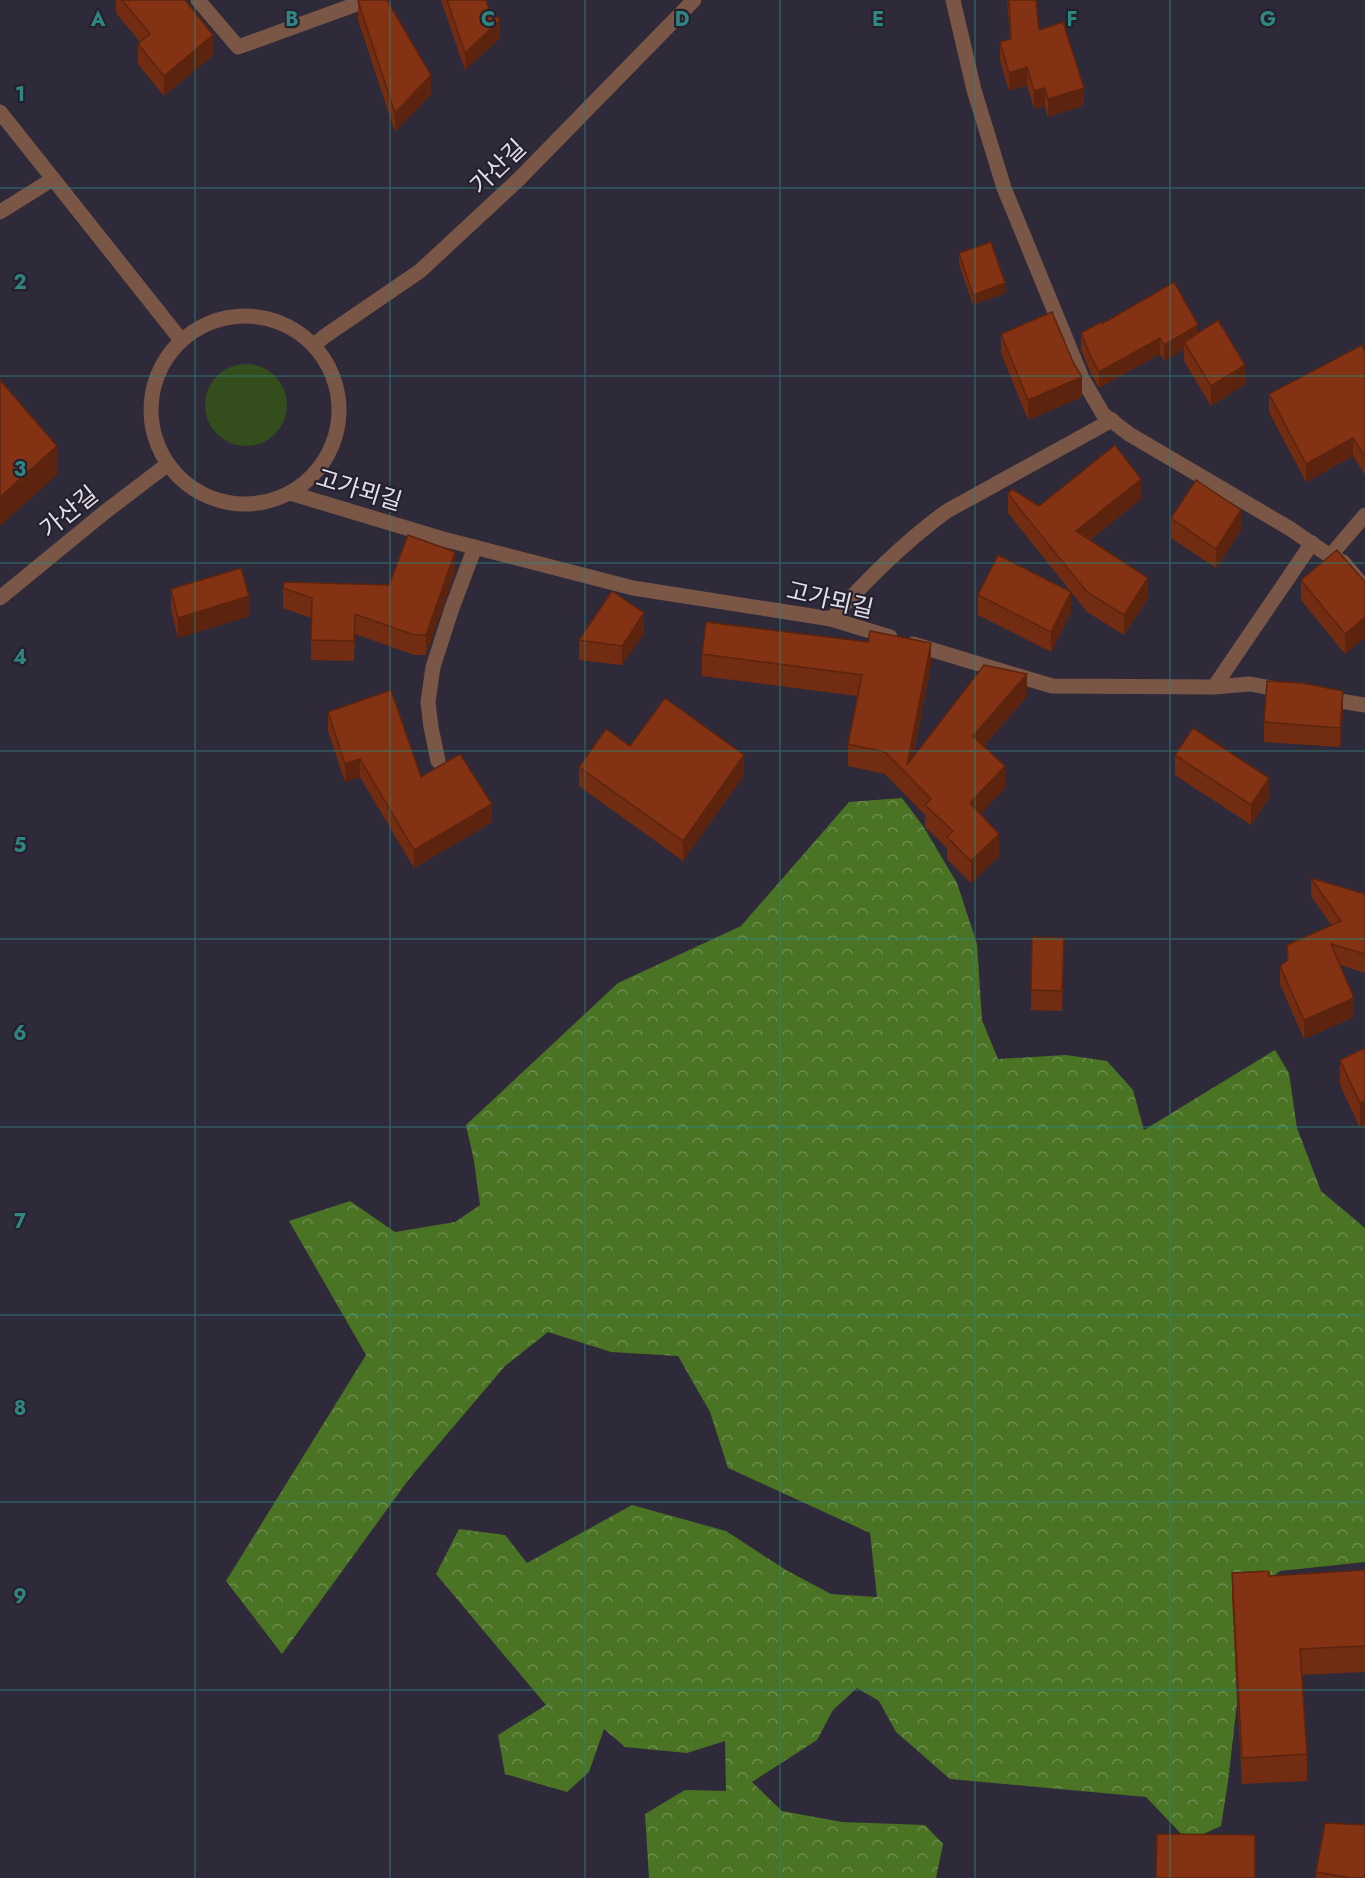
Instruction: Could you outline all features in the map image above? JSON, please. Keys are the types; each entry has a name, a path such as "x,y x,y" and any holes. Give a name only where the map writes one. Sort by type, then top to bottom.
{"street":[{"path":"198,0 238,47 341,5 368,0"},
{"name":"가산길","path":"314,345 420,271 518,180 694,0"},
{"path":"953,0 974,90 1004,188 1082,378 1103,414 1129,434 1343,562 1365,588"},
{"path":"0,112 181,340"},
{"path":"0,212 53,179"},
{"path":"234,316 264,317 292,327 314,345 330,369 339,397 338,425 330,453 312,476 290,493 264,503 237,504 210,498 186,484 168,464 156,440 151,413 154,386 164,361 181,340 206,324 234,316"},
{"path":"831,619 873,573 921,530 947,511 1112,420"},
{"name":"가산길","path":"0,598 168,464"},
{"name":"고가뫼길","path":"290,493 475,547 633,588 831,619 1052,686 1214,687 1250,684 1365,705"},
{"path":"1330,555 1365,515"},
{"path":"1214,687 1312,543"},
{"path":"438,761 428,702 433,667 475,547"}],"green space":[{"path":"238,364 254,364 269,371 280,382 287,397 284,421 275,434 254,446 238,446 223,439 212,428 205,413 205,397 212,382 223,371"},
{"path":"902,798 923,826 957,883 977,944 982,1020 998,1059 1066,1055 1107,1061 1133,1090 1144,1130 1275,1050 1289,1073 1297,1128 1321,1191 1365,1228 1365,1562 1280,1571 1233,1610 1237,1703 1221,1826 1188,1841 1146,1797 950,1779 896,1732 879,1701 857,1688 833,1710 817,1740 752,1782 782,1811 842,1822 925,1825 943,1844 936,1878 649,1878 645,1814 685,1790 726,1791 725,1741 687,1753 625,1747 604,1729 589,1772 567,1792 505,1774 498,1735 546,1705 436,1574 459,1529 505,1535 527,1563 632,1505 726,1531 786,1570 831,1594 877,1597 870,1533 728,1468 710,1412 678,1356 611,1352 548,1332 505,1366 409,1479 282,1654 226,1581 366,1355 289,1221 350,1201 395,1232 455,1222 480,1205 466,1125 618,983 741,926 849,802"}],"building":[{"path":"122,0 185,0 213,35 164,76 138,44 150,34"},
{"path":"387,0 431,75 395,113 358,1"},
{"path":"447,0 486,0 489,9 500,20 465,53"},
{"path":"1009,0 1036,0 1039,30 1063,22 1084,88 1048,99 1045,88 1034,91 1027,67 1009,73 1000,42 1011,39"},
{"path":"991,242 1005,283 973,295 959,253"},
{"path":"1174,282 1198,325 1164,345 1160,338 1099,372 1081,333 1101,322 1102,324"},
{"path":"1052,312 1073,362 1082,377 1028,400 1001,334"},
{"path":"1218,320 1245,365 1211,386 1184,342"},
{"path":"1362,345 1365,352 1365,457 1353,438 1306,464 1269,394"},
{"path":"0,380 57,446 0,497"},
{"path":"1115,445 1141,479 1076,531 1148,578 1124,615 1087,592 1008,494 1012,489 1039,506"},
{"path":"1196,480 1241,510 1216,549 1171,518"},
{"path":"408,535 455,552 426,635 414,635 355,614 354,641 311,640 312,598 283,588 284,582 389,585"},
{"path":"1337,550 1365,582 1365,617 1345,634 1301,580"},
{"path":"998,555 1071,592 1051,632 978,595"},
{"path":"241,568 249,596 178,618 171,589"},
{"path":"612,591 644,613 622,646 579,640"},
{"path":"706,622 868,642 870,631 931,643 907,765 984,665 1027,674 973,736 1005,766 970,803 999,834 971,861 947,837 953,831 925,805 931,799 885,752 848,744 862,675 702,654"},
{"path":"1267,681 1302,683 1343,691 1340,728 1264,722"},
{"path":"391,690 421,777 460,754 492,804 414,850 360,759 345,764 328,712"},
{"path":"665,698 744,755 683,841 579,767 606,729 630,746"},
{"path":"1193,728 1269,778 1251,805 1175,755"},
{"path":"1311,878 1365,894 1365,954 1331,944 1354,998 1304,1020 1280,966 1288,960 1287,945 1341,921"},
{"path":"1032,937 1064,938 1062,991 1031,990"},
{"path":"1365,1048 1365,1101 1360,1103 1340,1060"},
{"path":"1365,1570 1365,1646 1300,1649 1307,1754 1242,1758 1232,1573 1269,1571 1269,1576"},
{"path":"1325,1823 1365,1825 1365,1878 1316,1872"},
{"path":"1157,1834 1255,1835 1255,1878 1156,1878"}]}
